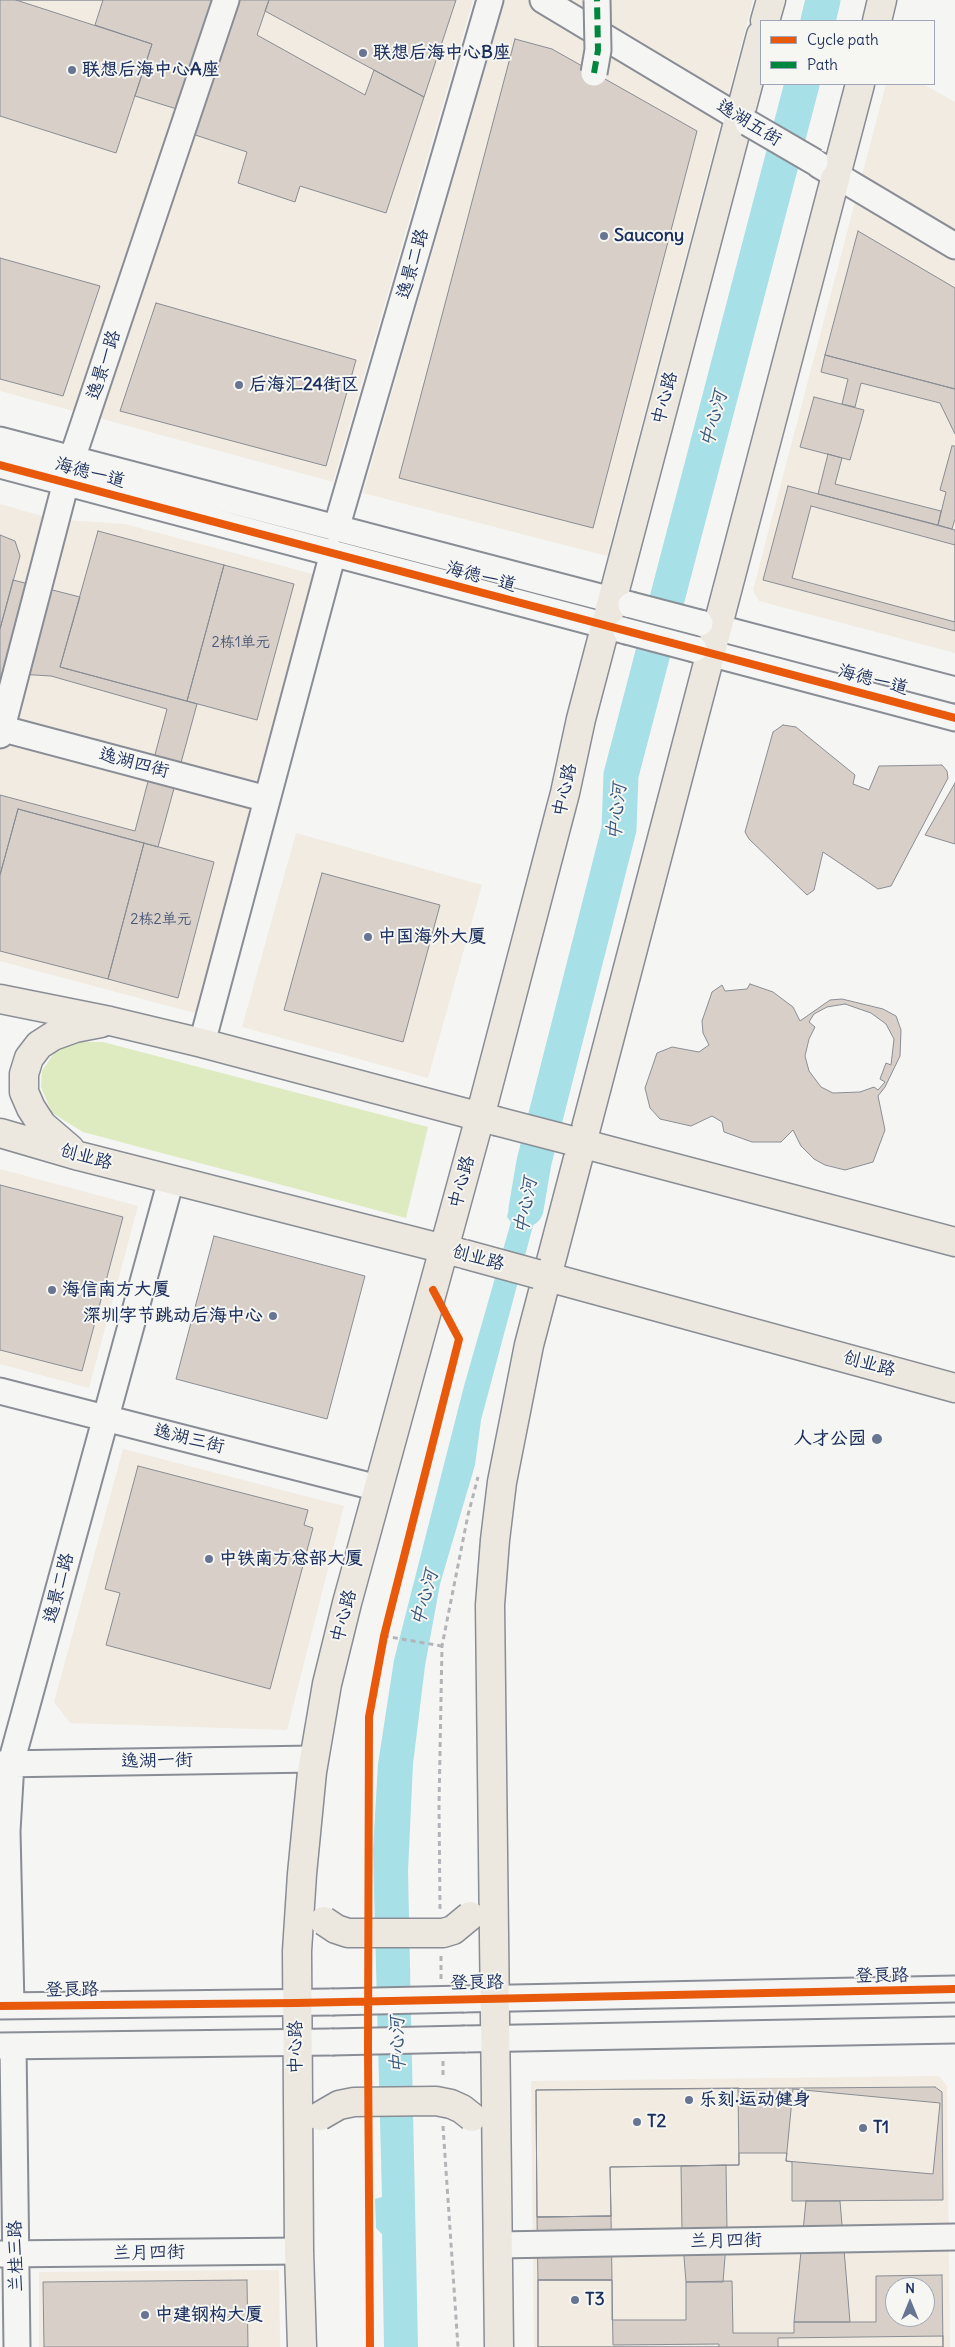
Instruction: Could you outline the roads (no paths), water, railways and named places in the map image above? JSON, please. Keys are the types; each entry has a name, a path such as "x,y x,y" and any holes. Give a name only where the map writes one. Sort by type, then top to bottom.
{"main road":[{"path":"765,20 771,0"},
{"path":"877,20 882,0"},
{"name":"中心路","path":"302,2347 298,2251 296,2043 299,1907 314,1759 337,1641 378,1488 454,1252 488,1119 565,793 578,730 619,615 744,120 760,40"},
{"path":"499,2347 490,1605 502,1482 543,1276 576,1142 826,169 860,85"},
{"path":"0,999 110,1021 202,1043 955,1242"},
{"path":"79,1156 42,1125 31,1108 24,1092 24,1074 29,1058 39,1045 53,1036 74,1028 110,1021"},
{"name":"创业路","path":"0,1133 79,1156 454,1252 955,1388"},
{"path":"305,1834 309,1899 315,1912 324,1921 336,1929 348,1933 443,1933 453,1930 470,1916 478,1905 483,1887 493,1822"},
{"path":"298,2211 304,2152 309,2134 320,2116 339,2105 354,2102 436,2101 457,2106 472,2117 479,2131 484,2149 497,2210"}],"street":[{"name":"逸景一路","path":"1,730 70,471 226,0"},
{"name":"逸景二路","path":"336,529 490,0"},
{"name":"逸湖五街","path":"542,0 955,246"},
{"path":"594,72 598,42 597,0"},
{"name":"海德一道","path":"0,440 70,471 333,553 619,615 709,625 955,690"},
{"name":"海德一道","path":"0,465 70,471 336,529 619,615 703,651 955,718"},
{"path":"202,1043 333,553"},
{"name":"逸湖四街","path":"1,730 267,799"},
{"name":"逸景二路","path":"5,2006 7,1810 5,1764 106,1418 171,1180"},
{"name":"逸湖三街","path":"0,1391 378,1488"},
{"name":"逸湖一街","path":"5,1764 314,1759"},
{"name":"登良路","path":"5,2006 296,2003 955,1989"},
{"path":"6,2046 296,2043 955,2030"},
{"name":"兰桂三路","path":"6,2046 8,2254 17,2347"},
{"name":"兰月四街","path":"498,2245 955,2237"},
{"name":"兰月四街","path":"8,2254 298,2251"}],"water":[{"path":"522,1159 549,1166 481,1420 475,1465 440,1584 425,1666 413,1764 408,1871 418,2347 384,2347 382,2234 376,2228 375,2199 382,2197 373,1850 378,1764 394,1660 464,1386 511,1222 507,1217"}],"waterway":[{"name":"中心河","path":"818,20 823,0"},
{"name":"中心河","path":"526,1209 534,1162 619,829 621,775 802,85"}],"place":[{"name":"联想后海中心B座","path":"363,53"},
{"name":"联想后海中心A座","path":"72,70"},
{"name":"Saucony","path":"604,236"},
{"name":"后海汇24街区","path":"239,385"},
{"name":"中国海外大厦","path":"368,937"},
{"name":"海信南方大厦","path":"52,1290"},
{"name":"深圳字节跳动后海中心","path":"273,1316"},
{"name":"人才公园","path":"877,1439"},
{"name":"中铁南方总部大厦","path":"209,1559"},
{"name":"乐刻·运动健身","path":"689,2100"},
{"name":"T2","path":"637,2122"},
{"name":"T1","path":"863,2128"},
{"name":"T3","path":"575,2300"},
{"name":"中建钢构大厦","path":"145,2315"}]}
